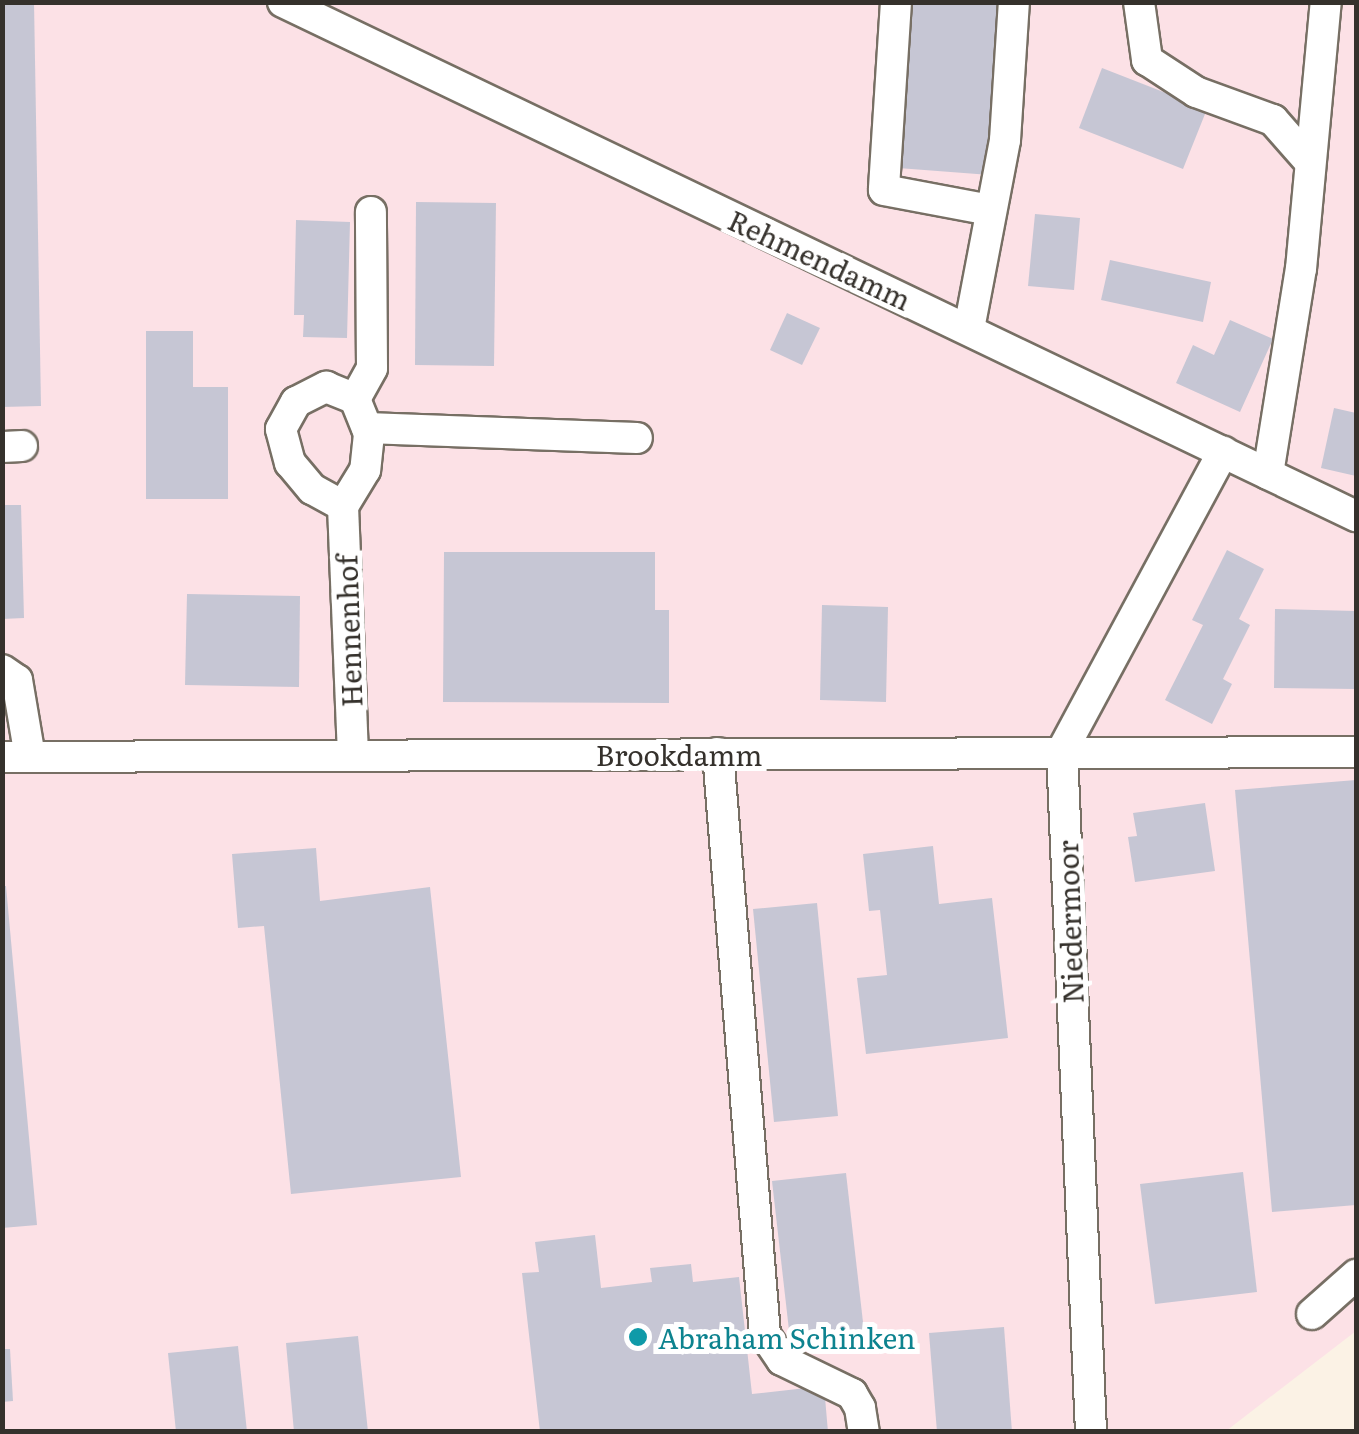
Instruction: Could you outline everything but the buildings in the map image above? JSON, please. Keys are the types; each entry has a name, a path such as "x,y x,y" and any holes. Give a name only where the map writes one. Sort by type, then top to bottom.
{"street":[{"name":"Rehmendamm","path":"284,2 1356,516"},
{"path":"896,2 884,190 990,210"},
{"path":"969,329 1005,140 1014,2"},
{"path":"1139,2 1147,60 1196,92 1273,120 1310,161"},
{"path":"1268,474 1301,270 1326,2"},
{"path":"355,400 372,368 371,212"},
{"path":"343,506 312,488 290,463 281,429 296,402 326,386 355,400 367,428 638,438"},
{"name":"Hennenhof","path":"353,755 343,506 365,470 367,428"},
{"path":"1062,752 1222,452"},
{"path":"2,670 17,680 16,757"},
{"name":"Niedermoor","path":"1062,752 1091,1432"},
{"name":"Brookdamm","path":"16,757 1356,752"},
{"path":"718,754 765,1335 782,1360 852,1394 864,1432"},
{"path":"1312,1314 1356,1275"}],"shaded area":[{"path":"3,3 1356,3 1356,1331 1226,1431 3,1432"}],"place":[{"name":"Abraham Schinken","path":"638,1337"}]}
